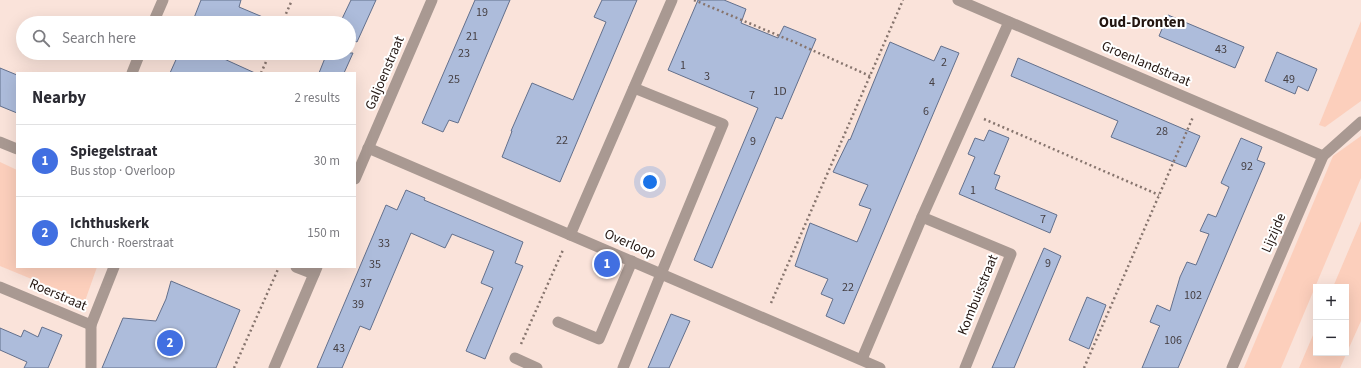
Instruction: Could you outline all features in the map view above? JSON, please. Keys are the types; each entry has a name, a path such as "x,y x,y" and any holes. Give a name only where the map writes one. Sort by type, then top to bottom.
{"street":[{"path":"156,16 163,0"},
{"name":"Galjoenstraat","path":"356,177 432,0"},
{"path":"570,235 672,0"},
{"name":"Groenlandstraat","path":"958,0 1323,156"},
{"path":"860,364 922,217 1009,22"},
{"path":"132,72 137,60"},
{"path":"622,368 723,124 634,88"},
{"name":"Lijzijde","path":"1232,368 1323,156 1361,122"},
{"path":"0,142 16,149"},
{"name":"Overloop","path":"368,148 765,318 860,364 880,368"},
{"name":"Kombuisstraat","path":"922,217 1011,254 965,368"},
{"path":"558,322 599,339 632,261"},
{"name":"Roerstraat","path":"0,287 91,326 114,268"},
{"path":"274,368 316,271 301,268"},
{"path":"91,326 91,368"},
{"path":"515,358 537,368"}],"path":[{"path":"285,16 292,0"},
{"path":"694,0 870,76"},
{"path":"765,318 903,0"},
{"path":"261,72 267,60"},
{"path":"1084,368 1199,103"},
{"path":"969,112 1159,195"},
{"path":"515,358 570,235"},
{"path":"234,368 279,268"}],"shaded area":[{"path":"1361,21 1361,101 1325,127 1319,125"},
{"path":"1361,136 1361,178 1316,284 1313,284 1313,292 1281,368 1244,368 1333,156"},
{"path":"0,162 16,170 16,268 97,268 85,301 0,266"},
{"path":"1361,221 1361,321 1349,348 1349,284 1334,284"},
{"path":"1313,335 1313,356 1345,356 1340,368 1299,368"}],"building":[{"path":"201,0 241,0 239,7 260,16 195,16"},
{"path":"351,0 376,0 357,42 356,16 343,16"},
{"path":"475,0 510,0 458,123 449,120 443,132 422,123"},
{"path":"602,0 637,0 560,182 502,157 511,131 532,83 573,100 606,22 594,17"},
{"path":"698,0 724,0 746,9 741,23 778,38 784,26 816,39 782,119 776,117 712,268 694,260 758,108 668,70"},
{"path":"1168,15 1244,47 1235,68 1159,36"},
{"path":"890,42 934,61 941,46 959,53 844,324 826,316 833,299 821,294 828,279 795,266 810,223 857,242 864,226 871,209 859,205 868,185 833,172 849,139 850,140"},
{"path":"1277,52 1317,69 1308,91 1298,86 1295,94 1265,81"},
{"path":"1018,58 1200,136 1186,167 1111,137 1118,121 1011,76"},
{"path":"176,60 226,60 253,72 170,72"},
{"path":"324,60 350,60 344,72 319,72"},
{"path":"0,68 16,75 16,113 0,106"},
{"path":"989,130 1009,138 994,174 1000,176 995,189 1057,215 1050,233 959,194 975,157 968,154 975,138 984,141"},
{"path":"1241,138 1262,147 1257,160 1265,163 1178,368 1142,368 1160,326 1150,322 1157,305 1170,311 1180,277 1187,262 1196,265 1209,234 1200,231 1208,214 1216,217 1229,187 1221,183"},
{"path":"406,190 425,198 424,200 523,242 515,263 523,266 485,359 466,351 493,288 481,283 494,251 452,234 445,248 411,233 370,330 360,326 342,368 317,368 386,205 397,210"},
{"path":"1044,248 1061,256 1014,368 992,368"},
{"path":"171,281 240,310 216,368 102,368 123,318 156,321 166,299"},
{"path":"1087,297 1106,305 1089,349 1069,340"},
{"path":"671,314 690,321 669,368 648,368"},
{"path":"42,327 62,335 48,368 24,368 27,362 0,350 0,328 21,337 24,330 38,337"}],"place":[{"name":"Spiegelstraat","path":"607,264"},
{"name":"Ichthuskerk","path":"170,343"}],"district":[{"name":"Oud-Dronten","path":"1142,22"}]}
